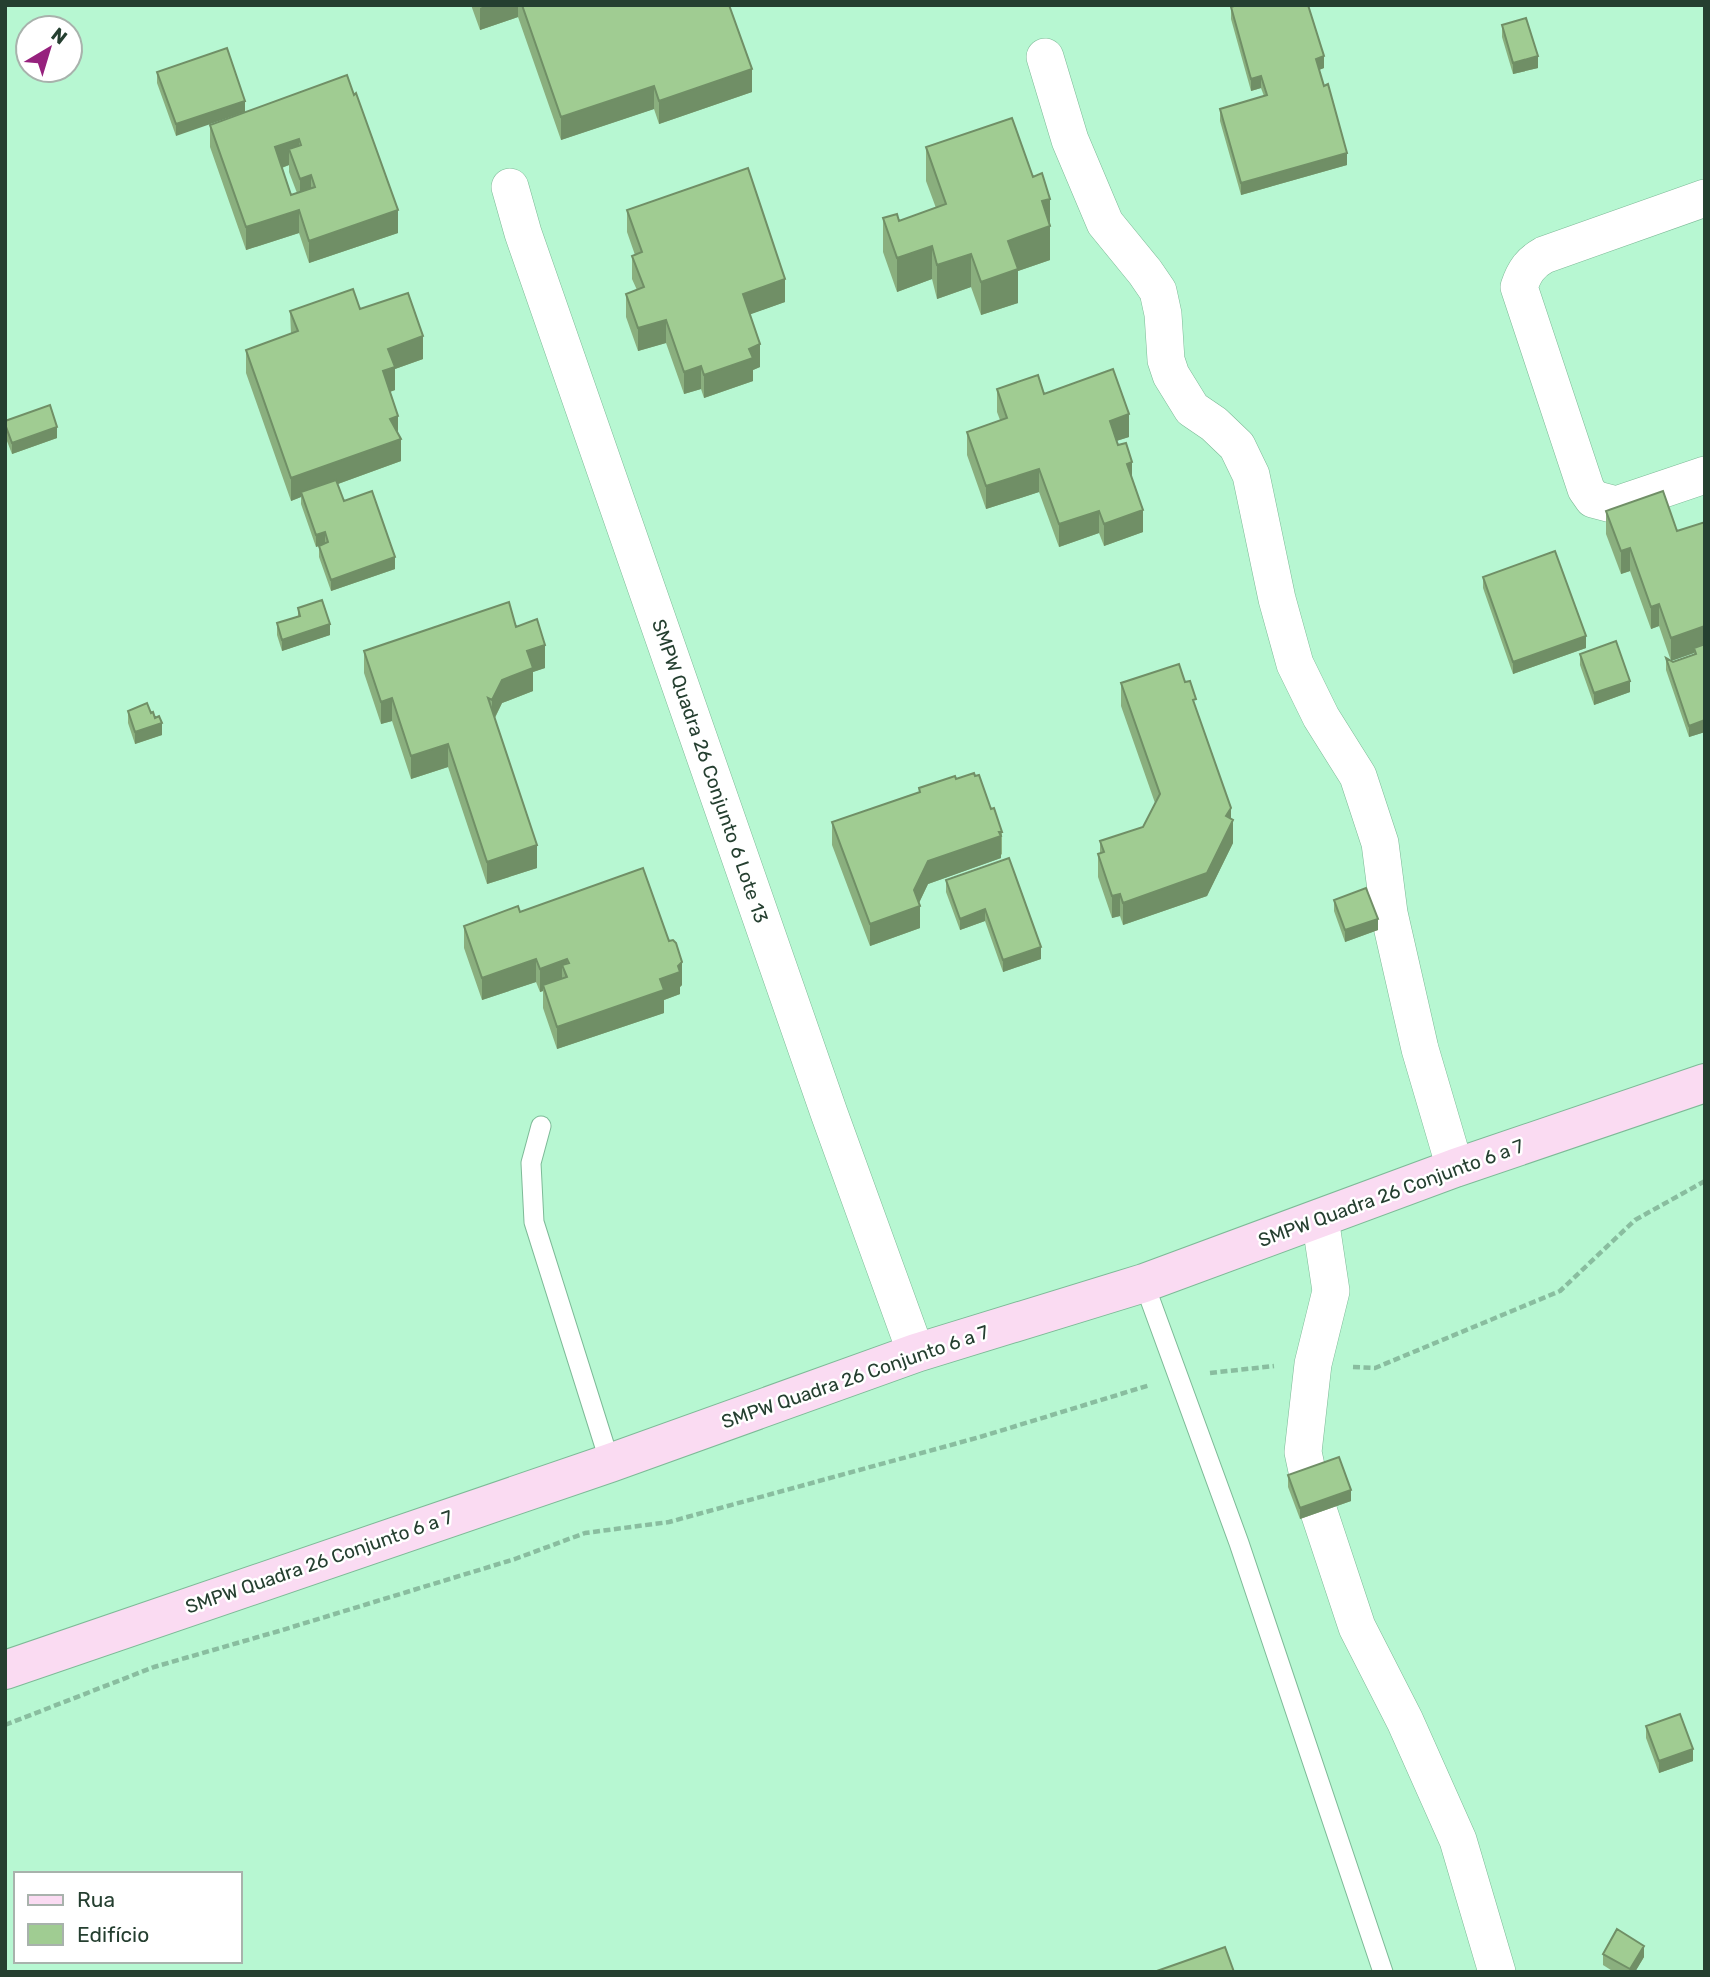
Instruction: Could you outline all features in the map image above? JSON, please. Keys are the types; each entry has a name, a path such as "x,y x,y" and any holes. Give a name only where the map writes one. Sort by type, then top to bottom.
{"street":[{"path":"1045,57 1070,141 1105,223 1158,291 1163,314 1166,360 1171,375 1192,409 1237,446 1251,475 1277,599 1295,664 1321,717 1358,776 1380,843 1389,914 1420,1049 1455,1168"},
{"name":"SMPW Quadra 26 Conjunto 6 Lote 13","path":"510,187 523,233 806,1047 916,1353"},
{"path":"1705,198 1544,256 1534,261 1524,273 1519,288 1586,489 1593,499 1616,505 1705,475"},
{"name":"SMPW Quadra 26 Conjunto 6 a 7","path":"5,1670 610,1463 916,1353 1144,1283 1455,1168 1705,1083"},
{"path":"1320,1218 1331,1291 1313,1364 1303,1452 1310,1485 1357,1627 1405,1721 1458,1840 1497,1972"}],"lane":[{"path":"541,1126 531,1163 534,1222 610,1463"},
{"path":"1144,1283 1239,1543 1383,1972"}],"path":[{"path":"5,1725 155,1667 489,1567 585,1533 669,1522 980,1437 1178,1376 1265,1366 1313,1364 1375,1368 1560,1291 1634,1220 1705,1181"}],"building":[{"path":"522,5 729,5 752,69 659,101 654,86 561,117"},
{"path":"1308,5 1324,56 1316,59 1324,86 1328,84 1347,153 1241,183 1220,109 1267,95 1261,76 1251,79 1231,7"},
{"path":"1526,18 1538,56 1513,63 1502,25"},
{"path":"227,48 245,101 176,124 157,72"},
{"path":"347,75 398,210 309,241 299,210 246,227 210,125","holes":["299,139 301,145 289,149 300,179 311,175 315,187 291,195 275,147"]},
{"path":"1012,118 1033,177 1042,173 1050,199 1042,201 1050,226 1008,241 1018,269 981,282 971,254 937,265 932,246 897,258 883,218 897,214 899,221 946,204 926,147"},
{"path":"748,168 785,279 743,294 760,344 749,349 753,358 704,375 701,366 684,372 666,320 638,328 626,294 644,287 632,256 642,252 627,210"},
{"path":"353,289 360,309 408,293 423,336 388,349 395,367 383,371 398,416 390,419 401,439 291,478 246,350 298,331 290,311"},
{"path":"1113,369 1129,414 1110,421 1118,445 1126,443 1132,462 1127,464 1143,510 1104,524 1099,511 1059,524 1039,469 986,486 967,432 1007,418 997,389 1038,375 1044,394"},
{"path":"50,405 57,427 12,443 5,421"},
{"path":"336,480 344,501 372,491 395,557 331,580 319,546 328,542 325,532 316,535 301,492"},
{"path":"1663,491 1677,531 1705,522 1705,626 1671,638 1659,604 1651,607 1630,548 1621,551 1606,511"},
{"path":"1555,551 1586,636 1513,662 1483,577"},
{"path":"322,600 330,624 282,640 277,623 300,616 298,608"},
{"path":"509,602 516,627 537,619 545,645 527,651 533,668 502,680 492,700 488,698 537,845 487,862 448,744 411,756 392,698 381,702 364,651"},
{"path":"1616,641 1630,681 1594,693 1580,654"},
{"path":"1705,644 1705,720 1689,726 1666,658 1673,662 1696,654 1694,648"},
{"path":"1179,664 1185,682 1190,681 1196,699 1193,700 1231,808 1226,816 1233,820 1207,873 1123,903 1120,894 1112,896 1098,854 1104,852 1100,841 1143,827 1160,794 1121,683"},
{"path":"147,703 151,713 153,712 155,718 159,716 162,723 135,732 128,711"},
{"path":"974,773 975,776 979,775 991,809 994,808 1001,836 928,861 914,890 920,906 870,924 832,822 920,792 919,788 955,776 956,779"},
{"path":"1009,858 1041,947 1003,960 985,909 960,919 946,880"},
{"path":"643,868 669,941 676,943 682,962 678,966 680,972 660,979 664,990 557,1027 543,985 567,977 562,965 569,963 567,959 540,969 536,959 482,978 464,926 518,906 520,912"},
{"path":"1366,888 1378,919 1345,930 1334,900"},
{"path":"1339,1457 1351,1490 1300,1508 1288,1475"},
{"path":"1680,1714 1693,1749 1659,1761 1646,1726"},
{"path":"1617,1929 1644,1946 1630,1969 1603,1954"},
{"path":"1225,1947 1234,1972 1154,1972"}]}
